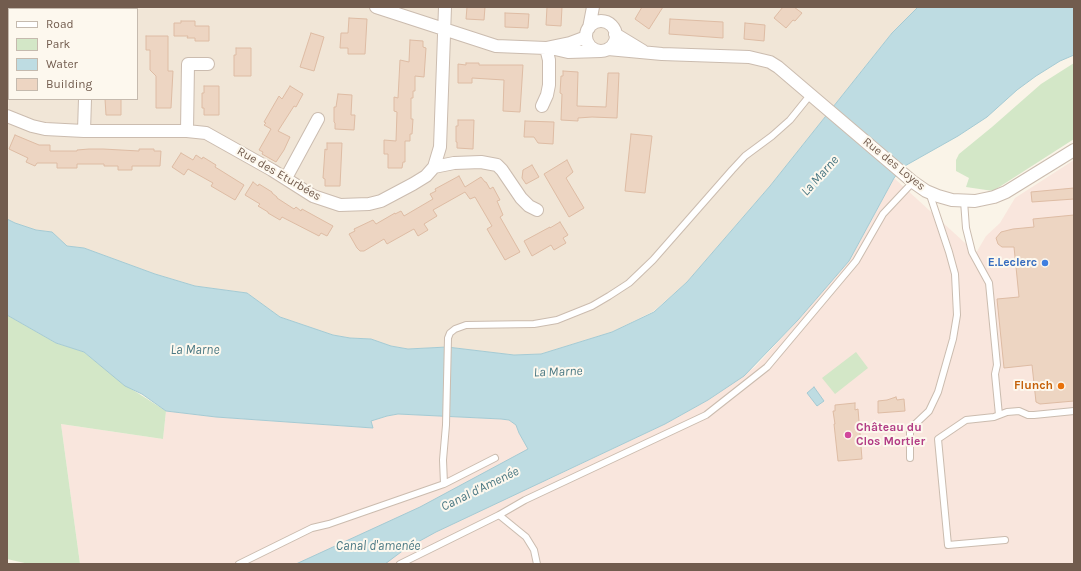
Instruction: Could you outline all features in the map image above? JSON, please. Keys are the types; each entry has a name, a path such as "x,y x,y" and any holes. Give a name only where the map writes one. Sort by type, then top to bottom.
{"street":[{"path":"376,7 496,46 546,48 570,43 588,32 597,22 606,22"},
{"path":"445,7 440,147 434,167 454,163 481,162 497,165 521,198 529,206 537,210"},
{"path":"593,7 588,32 588,44 591,47 605,50 615,41 615,34 612,26 606,22 599,7"},
{"path":"615,34 646,52"},
{"path":"542,106 550,85 549,60 546,48"},
{"name":"Rue des Loyes","path":"546,48 568,52 605,50 760,59 778,67 913,182 938,196 964,201 983,199 1006,192 1074,150"},
{"path":"188,131 188,64 208,64"},
{"path":"84,100 84,131"},
{"name":"Rue des Eturbées","path":"7,116 32,126 45,129 84,131 188,131 206,133 286,178 314,196 340,205 368,204 381,200 426,176 434,167"},
{"path":"286,178 318,119"}],"lane":[{"path":"444,484 443,460 446,425 448,338 450,333 455,329 466,325 534,324 557,320 592,306 622,288 654,260 741,161 790,120 811,94"},
{"path":"400,564 499,515 525,500 706,415 767,367 856,261 883,214 913,182"},
{"path":"910,458 910,429 929,412 938,392 953,339 957,315 955,274 929,192"},
{"path":"964,201 966,228 972,252 989,283 997,365 995,374 999,415"},
{"path":"1005,540 948,545 938,439 966,420 994,417 1006,412 1019,411 1028,415 1034,415 1074,411"},
{"path":"239,564 312,528 329,524 444,484 495,458"},
{"path":"499,515 526,537 534,550 537,564"}],"shaded area":[{"path":"7,7 918,7 892,33 770,186 687,282 654,311 612,332 541,354 514,355 447,347 408,349 391,346 371,339 350,338 333,335 280,317 247,293 195,286 155,274 84,248 66,246 52,232 36,230 7,219"},
{"path":"1074,160 1074,564 80,564 61,424 163,439 166,411 216,417 372,428 371,421 398,414 501,419 509,420 517,425 519,433 547,480 665,424 708,400 755,367 849,261 894,178 976,253 986,236 1000,223 1015,198"}],"green space":[{"path":"1074,63 1074,139 993,191 966,187 969,178 956,171 956,160 959,154 1041,84"},
{"path":"7,315 56,343 84,352 122,383 166,411 163,439 61,424 80,564 29,564 7,559"},
{"path":"856,352 868,368 835,394 822,378"}],"water":[{"name":"La Marne","path":"918,7 1074,7 1074,55 1060,61 1036,76 1017,90 987,117 958,136 903,167 894,178 849,261 798,320 744,376 708,400 665,424 436,532 405,549 385,564 296,564 420,507 528,449 516,425 509,420 501,419 398,414 371,421 373,428 216,417 166,411 142,394 125,386 84,352 56,343 7,315 7,219 36,230 52,232 67,246 84,248 155,274 195,286 247,293 280,317 333,335 350,338 371,339 391,346 408,349 447,347 514,355 541,354 612,332 654,312 687,282 770,186 892,33"},
{"path":"814,387 824,401 817,406 807,393"}],"building":[{"path":"467,7 485,7 484,20 466,19"},
{"path":"547,7 562,7 561,26 546,25"},
{"path":"642,7 663,7 649,29 635,19"},
{"path":"783,7 794,7 802,13 786,28 774,18"},
{"path":"505,13 529,14 528,28 505,27"},
{"path":"349,18 367,19 365,54 348,54 348,48 340,48 341,33 348,33"},
{"path":"670,19 723,22 723,38 669,34"},
{"path":"181,21 195,21 195,26 209,26 209,41 195,41 195,38 187,38 188,36 174,36 174,23 181,23"},
{"path":"745,23 765,25 764,41 744,39"},
{"path":"311,33 324,37 314,71 300,67"},
{"path":"146,36 168,36 168,71 173,71 171,108 156,108 156,76 150,70 150,50 146,50"},
{"path":"410,40 423,41 423,47 426,48 424,77 415,76 415,91 413,91 413,98 411,98 411,119 413,119 412,134 410,134 410,141 405,141 405,162 403,162 402,168 388,168 388,154 384,154 384,140 396,141 397,112 394,111 394,97 398,98 400,60 409,62"},
{"path":"236,48 251,48 251,76 234,76 234,55 236,55"},
{"path":"466,63 479,63 479,65 523,65 520,112 503,111 504,80 472,78 472,83 458,83 458,64 466,65"},
{"path":"563,71 578,72 577,106 606,107 608,73 619,73 617,118 592,117 578,118 578,121 561,120 562,94 560,93 561,76 563,76"},
{"path":"204,86 219,86 219,115 204,115 204,108 202,108 202,93 204,93"},
{"path":"290,86 303,94 296,107 294,106 278,131 290,137 276,162 262,154 263,152 259,150 271,129 264,125 266,123 264,122 279,96 282,99"},
{"path":"338,94 352,95 351,115 355,115 354,130 335,129 334,107 336,107"},
{"path":"105,100 121,100 121,115 106,115"},
{"path":"458,120 474,120 473,149 457,148 456,126 458,126"},
{"path":"525,121 554,122 553,144 538,143 534,137 524,137"},
{"path":"631,134 652,136 645,193 625,191"},
{"path":"15,135 39,145 50,145 50,151 103,149 139,151 139,149 154,149 154,151 161,151 160,166 132,166 132,170 118,170 118,166 104,166 104,164 77,164 77,168 57,168 57,163 37,163 35,166 26,162 28,158 9,149"},
{"path":"327,143 342,143 340,186 325,186 325,179 323,178 325,149 327,150"},
{"path":"181,153 193,160 196,155 202,159 203,157 216,165 215,167 244,185 235,200 211,186 213,183 188,169 184,175 172,167"},
{"path":"567,160 573,172 566,178 584,208 569,217 544,174"},
{"path":"532,165 539,177 526,184 522,178 523,170"},
{"path":"459,176 465,187 481,177 490,189 493,187 500,200 497,201 503,215 500,217 520,252 505,260 487,229 492,226 475,197 470,199 465,192 433,210 437,216 424,224 428,230 418,236 414,229 387,244 384,239 364,251 360,251 357,248 349,234 355,231 354,229 373,220 376,224 401,211 404,216 433,199 430,194 436,191 435,189"},
{"path":"253,182 258,186 259,184 272,192 277,198 294,209 296,207 301,211 302,209 333,226 327,236 321,233 319,236 282,217 280,220 258,206 260,204 245,195"},
{"path":"1074,188 1074,199 1032,202 1031,192"},
{"name":"E.Leclerc","path":"1074,215 1074,401 1040,404 1036,402 1032,365 1004,368 997,299 1019,297 1014,247 1002,247 998,244 996,238 1001,232 1034,227 1033,219"},
{"path":"560,222 568,235 563,238 566,243 554,250 551,245 532,256 524,241"},
{"path":"896,397 897,400 904,399 905,411 878,413 878,401"},
{"name":"Château du Clos Mortier","path":"855,403 855,410 858,409 862,459 838,461 833,411 835,411 835,405"}],"place":[{"name":"E.Leclerc","path":"1045,263"},
{"name":"Flunch","path":"1061,386"},
{"name":"Château du Clos Mortier","path":"848,435"}],"water label":[{"name":"Canal d'Amenée","path":"480,489"},
{"name":"Canal d'amenée","path":"378,546"}]}
